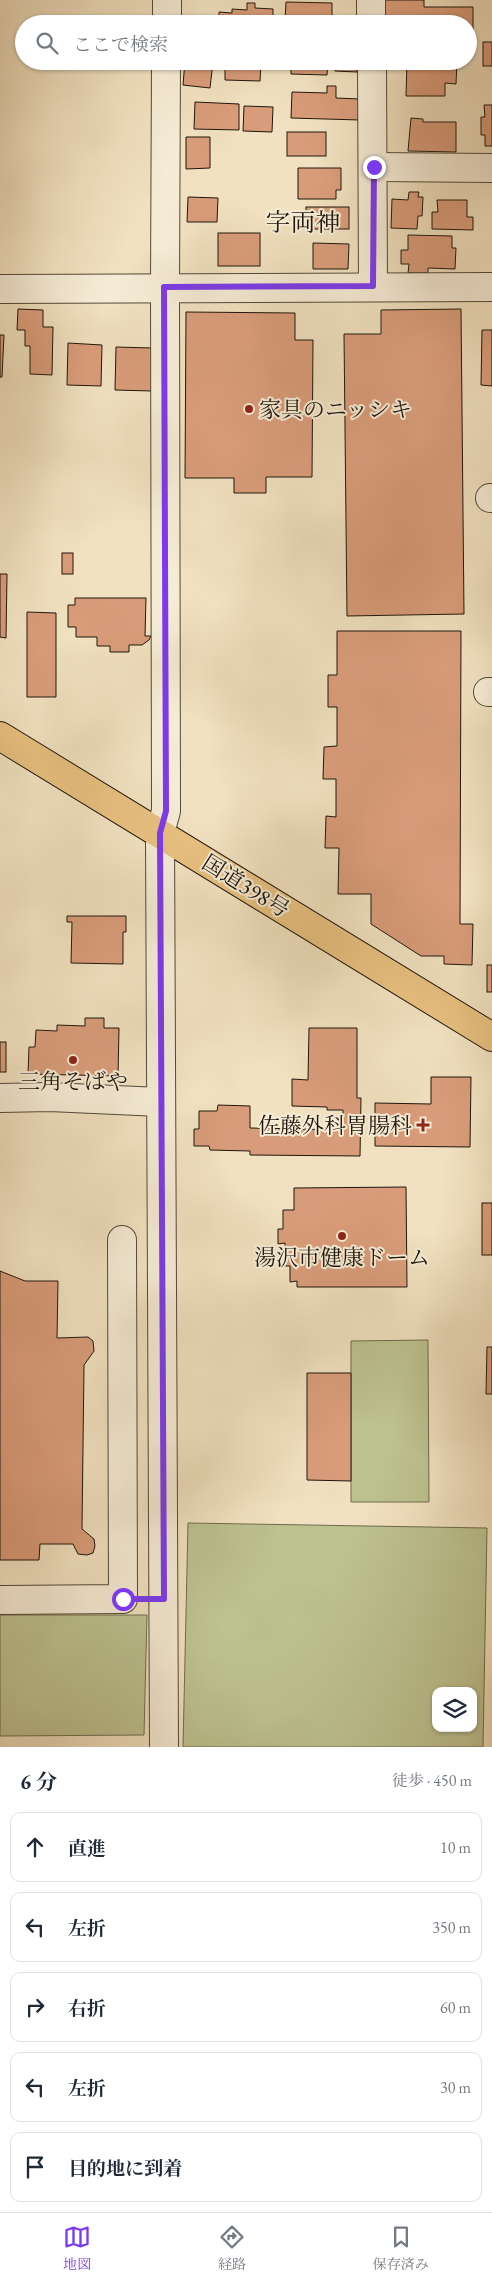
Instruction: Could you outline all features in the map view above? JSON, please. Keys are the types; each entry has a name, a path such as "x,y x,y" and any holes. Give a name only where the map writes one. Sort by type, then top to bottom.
{"highway":[{"name":"国道398号","path":"0,736 492,1037"}],"street":[{"path":"167,0 167,15"},
{"path":"371,0 371,15"},
{"path":"164,1747 160,833 166,811 164,287 166,70"},
{"path":"372,70 373,286"},
{"path":"374,167 492,168"},
{"path":"0,289 492,287"},
{"path":"0,1098 50,1097 160,1102"},
{"path":"122,1240 123,1599"},
{"path":"0,1600 164,1599"}],"green space":[{"path":"428,1340 429,1502 351,1502 351,1341"},
{"path":"188,1523 487,1528 483,1747 183,1747"},
{"path":"0,1615 147,1615 144,1735 0,1736"}],"building":[{"path":"384,0 424,0 424,7 473,7 473,15 384,15"},
{"path":"286,2 332,3 332,15 285,15"},
{"path":"247,3 255,3 255,8 273,9 273,15 219,15 219,12 232,13 232,9 247,10"},
{"path":"483,42 492,42 492,66 483,66"},
{"path":"184,70 212,70 210,88 183,85"},
{"path":"225,70 261,70 260,81 225,80"},
{"path":"291,70 327,70 327,75 291,74"},
{"path":"335,70 357,70 357,72"},
{"path":"407,70 457,70 456,84 445,83 445,96 406,96"},
{"path":"327,86 336,86 336,98 360,99 360,120 291,118 292,92 327,93"},
{"path":"195,102 239,104 239,130 194,129"},
{"path":"484,105 492,105 492,146 485,146 485,135 481,135 481,117 485,117"},
{"path":"244,106 273,107 272,132 243,131"},
{"path":"411,118 423,119 423,122 456,122 456,152 408,151"},
{"path":"287,132 326,132 326,156 287,156"},
{"path":"186,137 210,137 210,168 186,169"},
{"path":"298,168 341,168 341,190 336,190 336,199 298,199"},
{"path":"409,192 419,192 418,197 423,197 422,216 418,216 417,229 391,228 392,199 408,200"},
{"path":"188,197 218,198 217,222 187,222"},
{"path":"437,200 467,200 467,217 473,217 473,230 432,229 432,212 438,212"},
{"path":"306,207 349,207 349,229 306,229"},
{"path":"218,233 260,233 260,266 218,266"},
{"path":"408,235 452,236 452,248 456,248 455,269 428,268 428,273 408,273 409,264 401,264 401,250 408,250"},
{"path":"313,243 349,244 348,269 313,269"},
{"path":"18,309 43,310 43,327 53,327 52,375 30,374 30,346 25,346 25,330 17,330"},
{"path":"461,309 464,614 347,616 344,334 381,334 381,310"},
{"name":"家具のニッシキ","path":"186,312 295,313 295,340 313,340 312,477 266,477 266,493 234,493 234,478 185,478"},
{"path":"482,330 492,330 492,386 481,385"},
{"path":"0,335 4,335 2,377 0,377"},
{"path":"68,343 102,345 101,386 67,385"},
{"path":"116,347 153,348 152,391 115,390"},
{"path":"62,553 73,553 73,574 62,574"},
{"path":"0,574 7,574 6,638 0,637"},
{"path":"75,598 146,598 145,636 151,636 149,640 142,645 129,645 129,652 110,652 110,646 97,646 97,637 76,637 76,627 68,627 68,605 75,605"},
{"path":"27,612 56,613 56,697 27,697"},
{"path":"337,631 461,631 460,924 473,924 472,965 444,964 444,956 421,956 371,924 371,894 338,894 339,848 325,848 326,816 336,817 336,779 323,779 324,747 337,746 337,707 328,707 328,675 337,675"},
{"path":"67,916 126,916 126,932 123,932 123,964 71,963 72,922 67,922"},
{"path":"487,965 492,965 492,992 487,992"},
{"name":"三角そばや","path":"85,1018 104,1018 104,1028 119,1028 118,1076 28,1074 29,1047 35,1047 36,1030 57,1031 57,1025 85,1026"},
{"path":"309,1028 357,1028 357,1098 361,1098 360,1156 250,1155 250,1151 210,1150 209,1146 194,1146 194,1129 199,1129 199,1111 217,1111 218,1105 250,1106 250,1128 343,1130 343,1110 327,1110 327,1107 292,1106 292,1079 308,1080"},
{"path":"0,1042 6,1042 6,1072 0,1072"},
{"name":"佐藤外科胃腸科","path":"431,1077 471,1077 470,1147 375,1146 375,1103 431,1104"},
{"name":"湯沢市健康ドーム","path":"406,1187 407,1287 297,1287 297,1281 290,1282 290,1266 285,1266 285,1243 278,1244 278,1229 283,1229 283,1210 294,1210 294,1188"},
{"path":"482,1203 492,1203 492,1255 482,1255"},
{"path":"0,1271 25,1281 58,1281 57,1338 88,1337 93,1341 94,1351 84,1365 82,1529 94,1539 95,1546 93,1553 87,1555 78,1554 73,1544 40,1544 39,1560 0,1560"},
{"path":"487,1347 492,1347 492,1394 486,1394"},
{"path":"307,1373 351,1373 351,1481 307,1480"}],"place":[{"name":"家具のニッシキ","path":"249,409"},
{"name":"三角そばや","path":"73,1060"},
{"name":"佐藤外科胃腸科","path":"423,1125"},
{"name":"湯沢市健康ドーム","path":"342,1236"}],"district":[{"name":"字両神","path":"303,222"}],"route":[{"path":"123,1599 164,1599 160,1102 160,833 166,811 164,287 373,286 374,167"}]}
